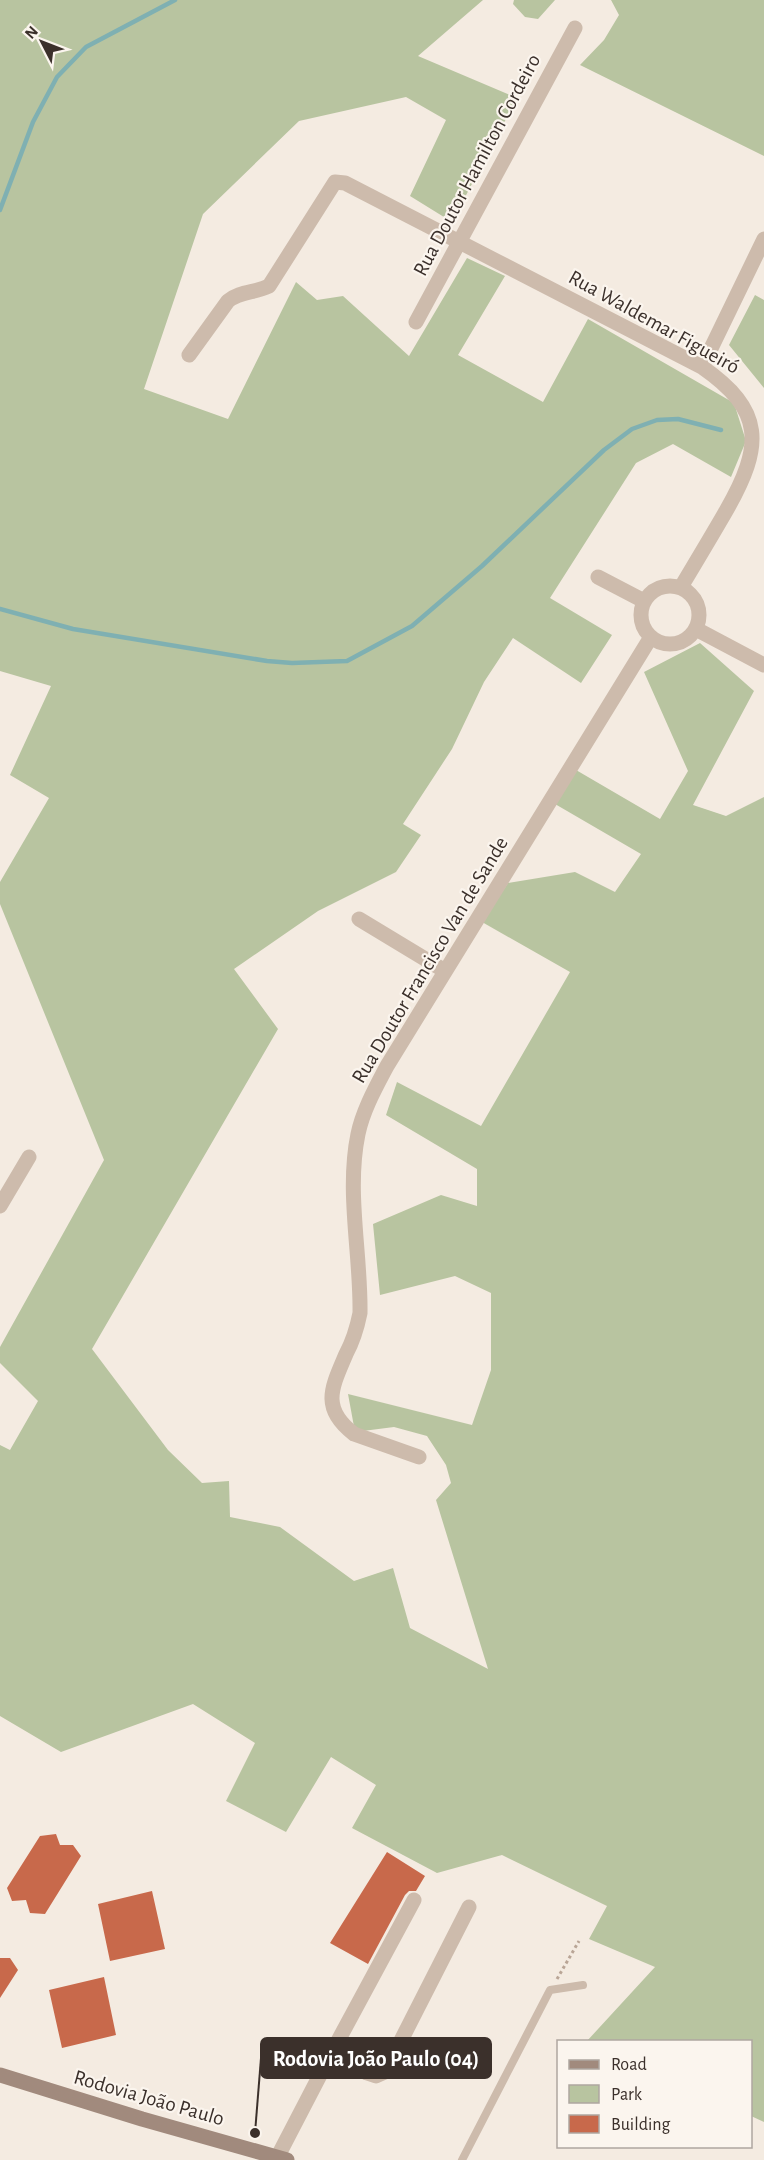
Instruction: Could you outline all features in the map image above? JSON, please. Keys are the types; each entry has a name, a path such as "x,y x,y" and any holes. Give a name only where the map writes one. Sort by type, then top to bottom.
{"main road":[{"name":"Rodovia João Paulo","path":"0,2075 142,2119 283,2158"}],"street":[{"name":"Rua Doutor Hamilton Cordeiro","path":"416,322 574,28"},
{"name":"Rua Waldemar Figueiró","path":"189,355 228,301 236,295 254,292 269,286 335,182 345,183 702,367 732,386 741,396 750,408 756,423 757,441 750,471 681,587"},
{"path":"702,367 764,239"},
{"path":"598,577 644,601"},
{"path":"673,585 681,587 690,592 696,600 700,620 691,636 676,644 658,642 645,630 642,620 644,601 656,589 673,585"},
{"path":"696,629 764,665"},
{"name":"Rua Doutor Francisco Van de Sande","path":"419,1457 354,1434 337,1418 332,1406 331,1395 335,1379 355,1334 360,1313 353,1175 358,1131 375,1089 651,637"},
{"path":"359,919 446,971"},
{"path":"0,1206 29,1157"},
{"path":"283,2158 332,2052 414,1900"},
{"path":"332,2052 366,2073 376,2076 385,2072 469,1907"}],"lane":[{"path":"462,2160 550,1990 583,1985"}],"path":[{"path":"550,1990 579,1941"}],"green space":[{"path":"0,0 483,0 418,56 517,98 452,222 410,196 446,120 406,97 299,121 203,214 144,389 228,419 296,282 317,300 343,296 409,356 467,258 505,276 458,355 543,402 588,319 734,403 746,441 731,477 673,444 636,463 550,598 612,635 581,683 513,638 484,682 452,749 403,824 421,835 396,872 318,911 234,969 278,1029 92,1349 168,1450 202,1483 229,1481 230,1517 280,1527 354,1581 393,1568 410,1628 488,1669 436,1500 451,1483 446,1465 427,1436 394,1427 355,1432 348,1394 472,1425 491,1370 491,1293 455,1276 380,1295 373,1224 441,1195 477,1206 477,1169 386,1115 397,1082 481,1126 570,972 482,922 508,883 575,872 615,892 641,854 555,804 576,770 660,819 688,771 644,672 700,643 754,691 693,805 726,816 764,797 764,2122 752,2116 752,2040 588,2040 655,1967 589,1939 607,1906 502,1855 437,1873 352,1828 376,1785 331,1757 286,1832 226,1801 255,1743 193,1704 61,1752 0,1716 0,1445 10,1450 38,1401 0,1363 0,1347 104,1160 0,904 0,882 49,798 10,775 51,686 0,671"},
{"path":"514,0 555,0 538,19 525,17 513,4"},
{"path":"611,0 764,0 764,156 580,65 604,40 619,15"},
{"path":"755,295 764,300 764,388 729,345"}],"building":[{"path":"56,1834 60,1845 73,1845 81,1856 45,1914 30,1913 26,1900 12,1901 7,1888 40,1836"},
{"path":"387,1852 425,1876 416,1891 409,1891 405,1895 368,1964 330,1943"},
{"path":"152,1891 165,1949 110,1961 98,1904"},
{"path":"0,1958 10,1958 18,1970 0,1998"},
{"path":"104,1977 116,2035 62,2048 49,1990"}],"waterway":[{"path":"0,210 33,122 57,77 86,47 175,0"},
{"path":"0,609 73,629 267,661 292,663 347,661 412,626 482,566 604,450 632,429 657,420 678,419 721,430"}],"place":[{"name":"Rodovia João Paulo (04)","path":"255,2133"}]}
